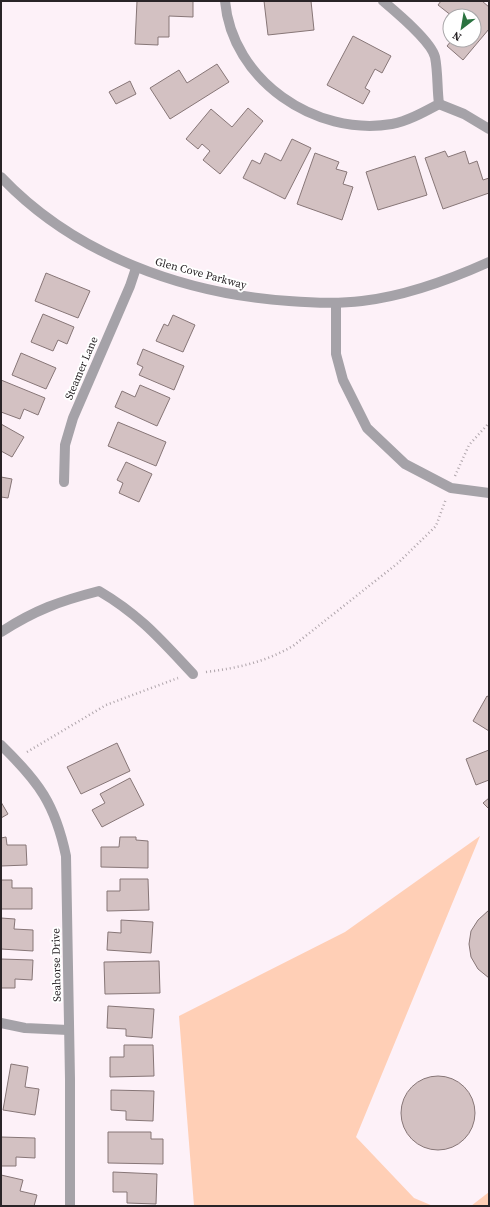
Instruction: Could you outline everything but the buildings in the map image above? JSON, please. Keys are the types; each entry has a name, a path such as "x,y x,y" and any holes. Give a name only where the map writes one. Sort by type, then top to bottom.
{"street":[{"path":"225,1 232,30 245,59 263,81 279,96 307,113 355,126 377,126 405,120 439,104 464,114 489,129"},
{"path":"383,1 400,15 431,48 435,57 439,104"},
{"name":"Glen Cove Parkway","path":"1,177 44,216 89,244 136,268 201,288 251,299 336,303 362,301 417,290 489,262"},
{"name":"Steamer Lane","path":"64,482 65,444 73,418 130,286 136,268"},
{"path":"336,303 336,354 343,380 367,428 405,464 451,488 489,493"},
{"path":"1,632 22,618 60,601 98,591 124,606 152,630 193,674"},
{"name":"Seahorse Drive","path":"1,745 16,759 48,800 60,828 66,856 70,1206"},
{"path":"1,1023 25,1028 68,1030"}],"path":[{"path":"455,475 469,445 489,424"},
{"path":"16,759 106,705 193,674 254,664 293,646 398,563 436,526 445,503"}],"shaded area":[{"path":"480,836 356,1137 414,1198 433,1206 194,1206 179,1016 345,932"},
{"path":"489,1192 489,1206 471,1206"}]}
